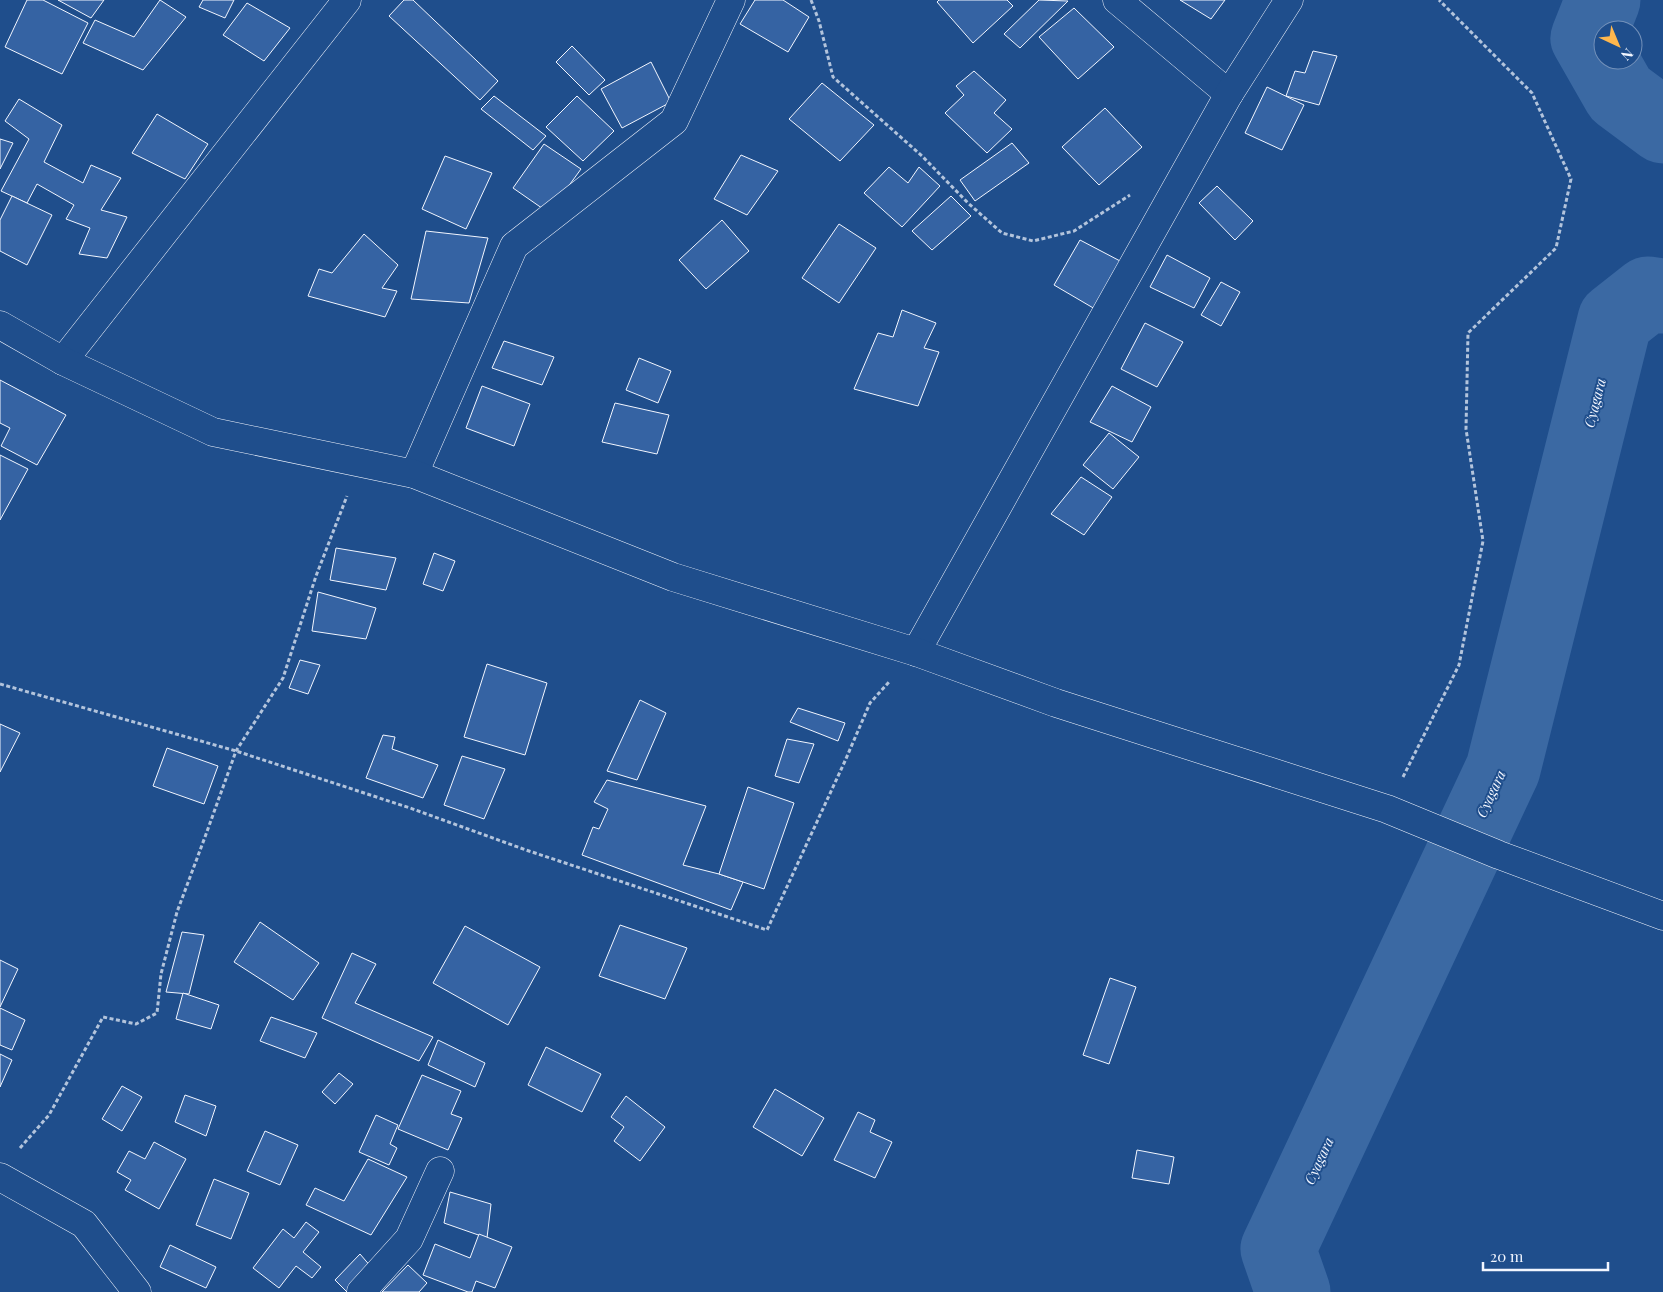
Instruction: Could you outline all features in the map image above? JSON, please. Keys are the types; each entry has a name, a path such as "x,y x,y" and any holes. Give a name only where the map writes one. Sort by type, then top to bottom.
{"street":[{"path":"63,361 347,0"},
{"path":"414,474 514,246 674,121 730,0"},
{"path":"1118,0 1229,94"},
{"path":"916,652 1229,94 1289,0"},
{"path":"0,325 63,361 213,432 414,474 673,577 916,652 1056,703 1387,810 1499,855 1663,916"},
{"path":"362,1292 409,1239 440,1171"},
{"path":"0,1177 84,1224 137,1292"}],"path":[{"path":"811,0 819,21 833,76 922,156 968,204 1002,233 1033,241 1074,231 1134,192"},
{"path":"1387,810 1460,664 1483,541 1466,429 1468,333 1556,248 1571,180 1532,93 1439,0"},
{"path":"18,1150 50,1115 103,1017 136,1024 157,1013 161,974 177,912 236,752 283,678 316,576 360,463"},
{"path":"0,684 236,752 410,808 526,850 767,930 870,703 916,652"}],"building":[{"path":"27,0 43,0 88,23 62,74 5,47"},
{"path":"58,0 104,0 91,18"},
{"path":"160,0 186,17 143,70 83,43 95,20 134,37"},
{"path":"203,0 234,0 225,18 199,7"},
{"path":"404,0 413,0 498,81 480,100 389,16"},
{"path":"755,0 783,0 809,17 788,52 740,24"},
{"path":"939,0 1007,0 1013,6 973,43 937,2"},
{"path":"1039,0 1068,1 1020,48 1004,34"},
{"path":"1180,0 1225,0 1211,19"},
{"path":"247,3 290,28 264,61 223,35"},
{"path":"1074,8 1114,47 1078,79 1039,37"},
{"path":"572,46 605,80 589,95 556,62"},
{"path":"1313,51 1337,56 1319,105 1286,96 1295,71 1305,73"},
{"path":"651,62 671,102 622,128 601,89"},
{"path":"974,71 1006,100 994,113 1012,129 987,153 945,113 964,95 956,86"},
{"path":"822,83 874,125 840,161 789,119"},
{"path":"1267,87 1304,105 1282,150 1245,133"},
{"path":"494,96 546,136 533,150 481,109"},
{"path":"577,96 614,131 583,161 546,127"},
{"path":"19,99 62,125 44,162 83,183 91,165 121,178 101,210 127,217 107,258 79,254 90,228 66,219 74,205 37,184 27,203 1,191 29,139 5,121"},
{"path":"1105,108 1142,147 1099,185 1062,147"},
{"path":"157,114 208,144 185,179 132,153"},
{"path":"0,139 13,143 0,169"},
{"path":"1012,143 1029,163 975,201 960,180"},
{"path":"544,144 581,169 549,213 513,188"},
{"path":"741,155 778,171 747,215 714,199"},
{"path":"445,156 492,173 466,229 422,209"},
{"path":"889,167 908,183 919,167 940,186 902,227 864,193"},
{"path":"1217,186 1253,221 1235,240 1199,203"},
{"path":"12,196 52,215 27,265 0,251 0,220"},
{"path":"951,196 971,216 932,250 912,231"},
{"path":"722,220 749,251 706,289 679,260"},
{"path":"839,224 876,248 839,303 802,278"},
{"path":"426,231 488,238 469,303 411,299"},
{"path":"364,234 398,265 382,288 397,291 385,317 308,296 319,269 332,273"},
{"path":"1080,240 1122,262 1095,309 1054,285"},
{"path":"1167,255 1210,278 1194,308 1150,287"},
{"path":"1221,282 1240,292 1221,326 1201,315"},
{"path":"902,310 936,323 924,348 939,352 918,406 854,389 878,333 893,337"},
{"path":"1145,323 1183,342 1157,387 1121,369"},
{"path":"504,341 554,357 542,385 492,368"},
{"path":"639,358 671,371 658,403 626,390"},
{"path":"0,380 66,415 37,465 1,446 10,428 0,423"},
{"path":"482,386 530,404 514,446 466,428"},
{"path":"1112,386 1151,407 1132,442 1090,422"},
{"path":"615,403 669,415 657,454 602,442"},
{"path":"1109,433 1139,457 1113,489 1083,465"},
{"path":"0,455 28,469 0,520"},
{"path":"1081,477 1112,497 1084,535 1051,514"},
{"path":"336,548 396,558 386,590 330,580"},
{"path":"434,553 455,561 443,591 423,584"},
{"path":"318,592 376,608 366,639 312,631"},
{"path":"300,660 320,665 308,694 289,688"},
{"path":"487,664 547,683 525,755 464,737"},
{"path":"640,700 666,713 637,780 607,771"},
{"path":"798,708 845,723 838,741 790,722"},
{"path":"0,724 20,733 0,772"},
{"path":"383,735 395,737 392,749 438,765 423,798 366,778"},
{"path":"787,739 814,744 799,783 775,776"},
{"path":"167,748 218,766 204,804 153,786"},
{"path":"462,756 505,769 484,819 444,805"},
{"path":"607,780 706,806 683,865 743,882 731,910 582,855 593,827 599,829 608,809 594,802"},
{"path":"748,787 794,803 764,889 719,874"},
{"path":"260,922 319,963 293,1000 234,962"},
{"path":"620,925 687,948 665,999 599,976"},
{"path":"465,926 540,967 508,1025 433,983"},
{"path":"182,932 204,935 189,994 166,992"},
{"path":"352,953 376,964 355,1003 433,1037 419,1061 322,1018"},
{"path":"0,960 18,969 0,1007"},
{"path":"1110,978 1136,987 1109,1064 1083,1055"},
{"path":"183,993 219,1005 211,1029 176,1019"},
{"path":"0,1008 25,1020 12,1050 0,1045"},
{"path":"271,1017 317,1033 305,1058 260,1041"},
{"path":"438,1040 485,1063 475,1087 428,1065"},
{"path":"546,1047 601,1074 582,1112 528,1085"},
{"path":"0,1054 12,1060 0,1087"},
{"path":"339,1073 353,1084 335,1104 322,1092"},
{"path":"422,1075 461,1091 451,1114 462,1118 448,1150 398,1129"},
{"path":"122,1086 142,1097 122,1131 102,1119"},
{"path":"775,1089 824,1118 802,1156 753,1127"},
{"path":"185,1095 216,1106 206,1136 175,1122"},
{"path":"626,1096 665,1127 640,1161 614,1141 624,1127 611,1117"},
{"path":"858,1112 875,1120 870,1132 892,1142 875,1178 834,1160"},
{"path":"376,1115 398,1125 390,1144 397,1148 389,1165 359,1152"},
{"path":"265,1131 298,1145 280,1185 247,1171"},
{"path":"154,1142 186,1159 159,1209 125,1190 131,1180 117,1172 129,1151 145,1159"},
{"path":"1137,1150 1174,1157 1169,1184 1132,1178"},
{"path":"368,1159 407,1177 371,1235 306,1205 315,1188 344,1201"},
{"path":"214,1179 249,1193 231,1239 196,1225"},
{"path":"450,1192 491,1204 487,1238 444,1223"},
{"path":"306,1222 319,1232 303,1252 321,1267 312,1278 296,1266 279,1288 253,1268 283,1229 294,1238"},
{"path":"479,1234 512,1247 495,1288 476,1281 472,1292 468,1292 423,1275 435,1244 470,1258"},
{"path":"170,1245 216,1267 206,1288 160,1267"},
{"path":"360,1254 372,1268 347,1292 335,1280"},
{"path":"408,1265 427,1283 419,1292 382,1292"}],"waterway":[{"name":"Cyagara","path":"1603,0 1588,38 1620,94 1663,126"},
{"name":"Cyagara","path":"1293,1292 1278,1249 1503,769 1615,320 1648,294 1663,296"}]}
